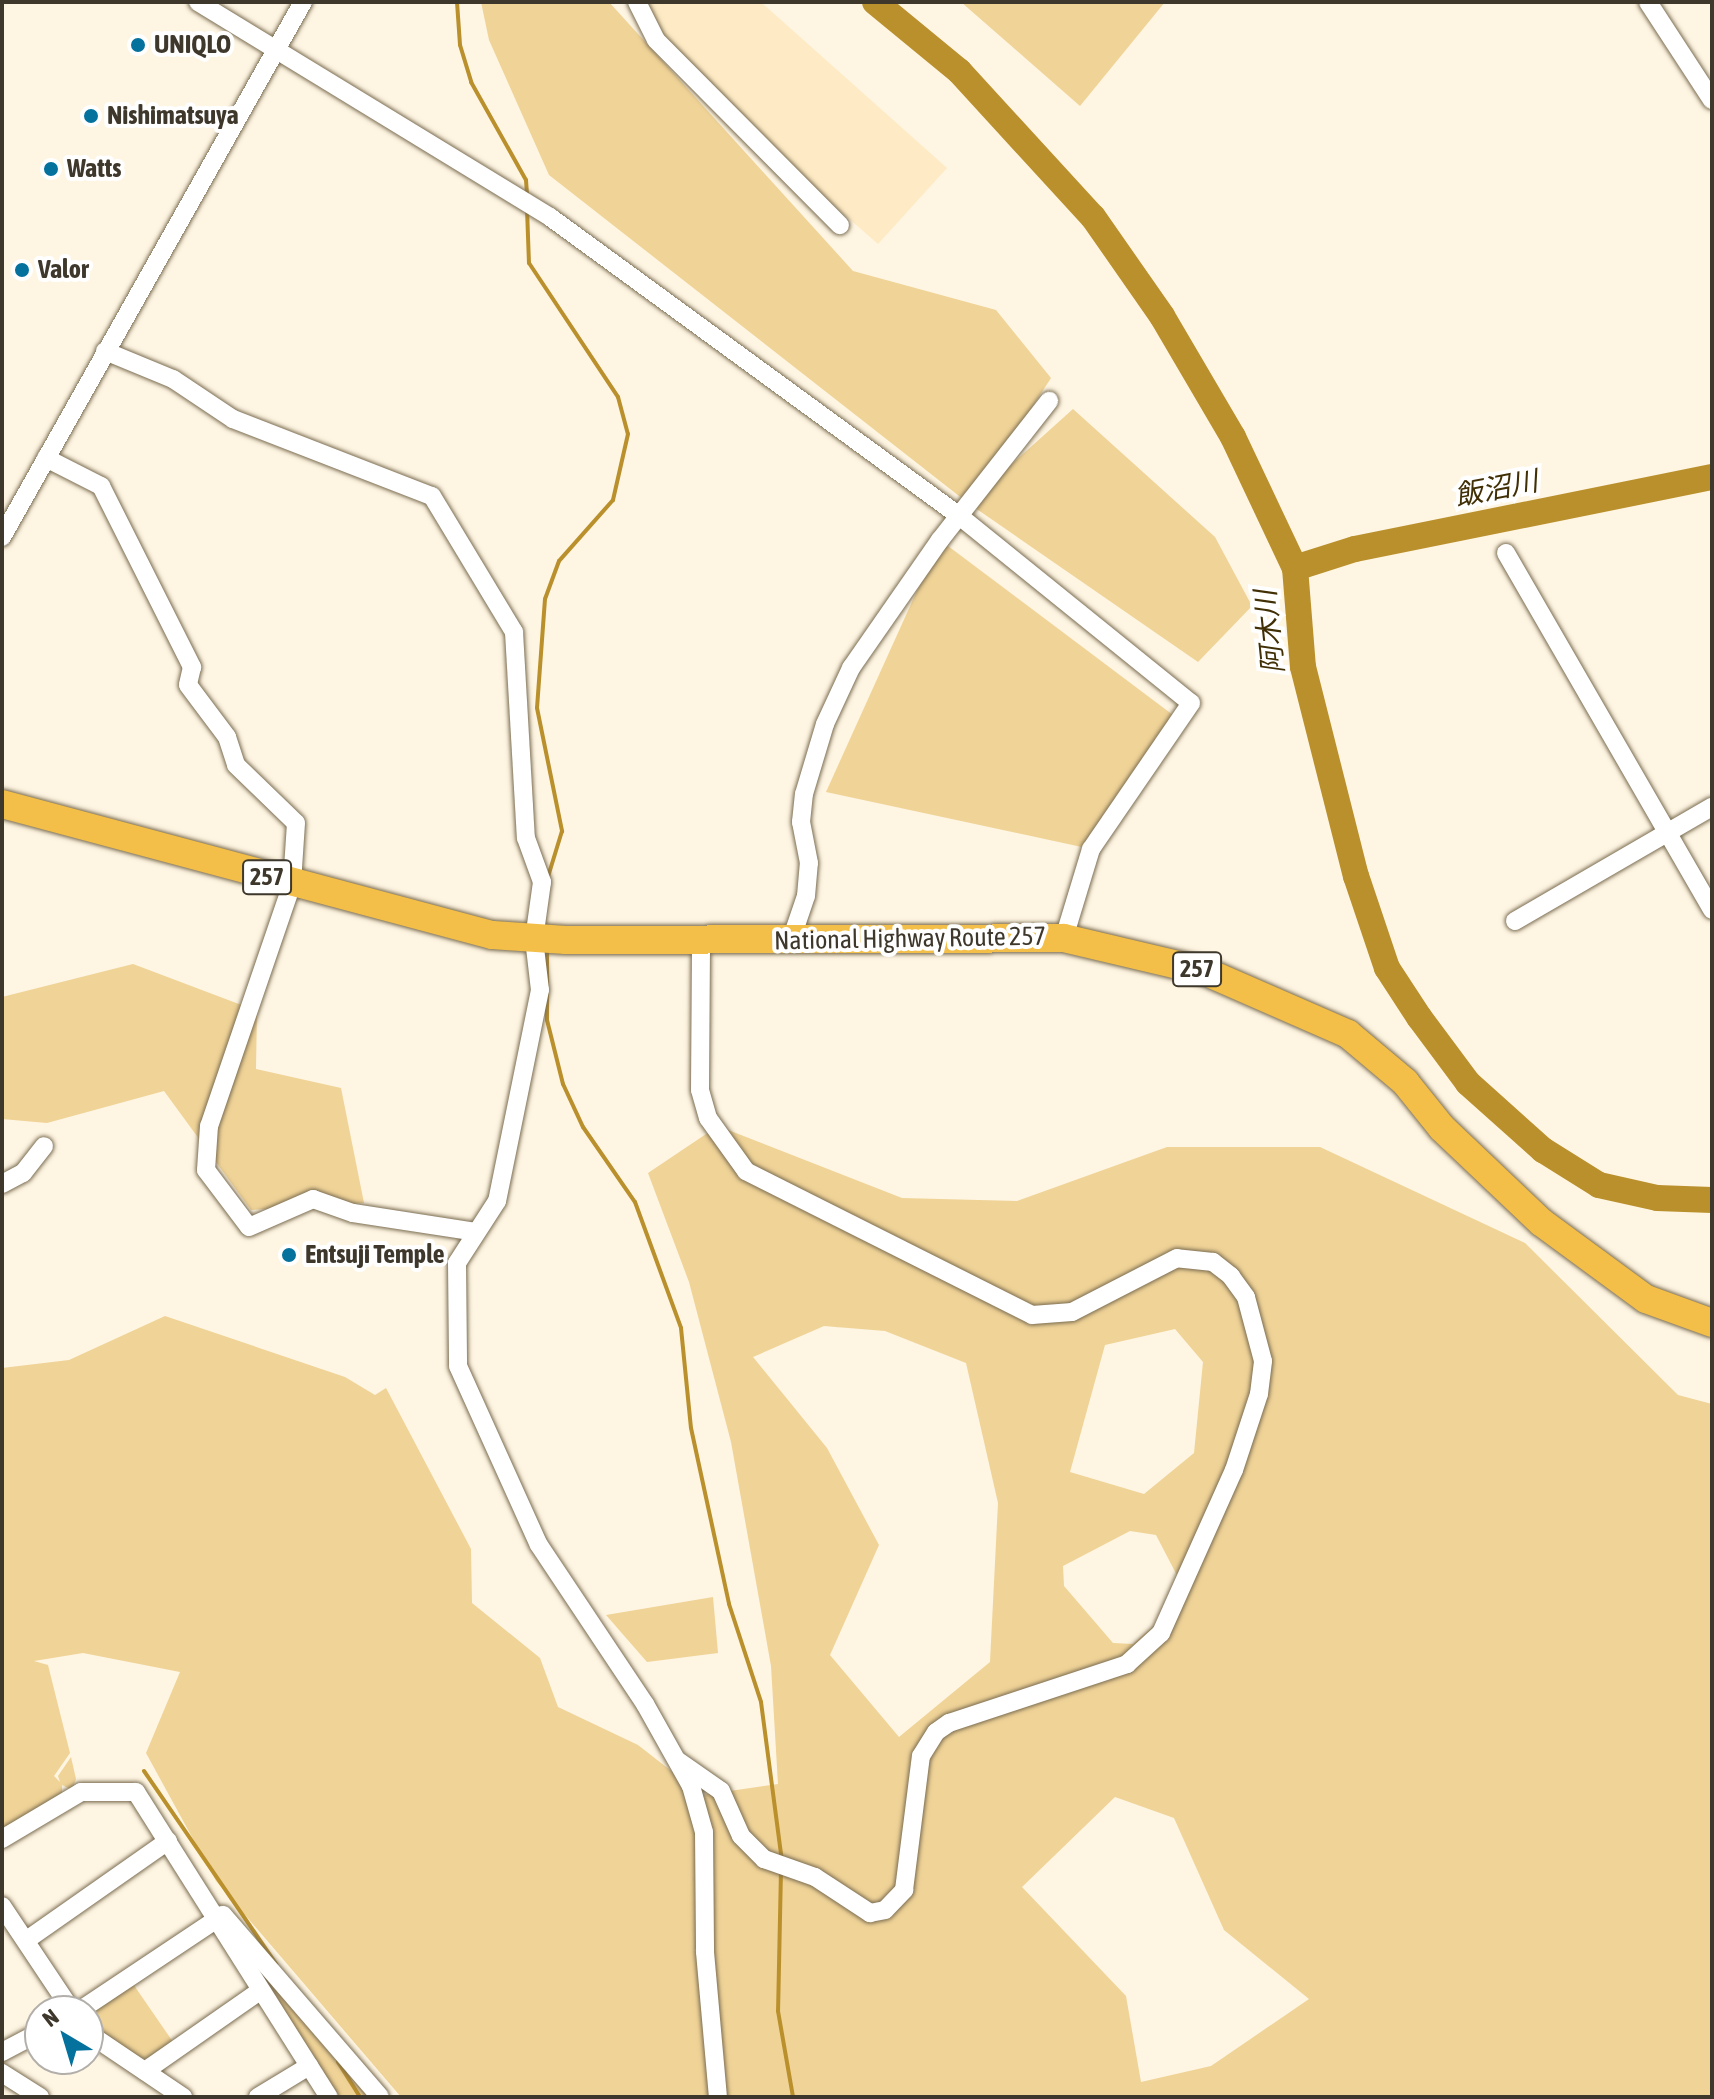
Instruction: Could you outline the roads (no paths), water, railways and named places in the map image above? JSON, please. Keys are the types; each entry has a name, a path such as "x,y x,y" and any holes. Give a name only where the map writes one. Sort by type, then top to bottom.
{"highway":[{"name":"National Highway Route 257","path":"2,804 492,935 566,940 701,941 966,935 1064,938 1204,971 1348,1034 1405,1082 1442,1128 1541,1222 1646,1299 1712,1323"}],"street":[{"path":"198,2 550,217 958,515 1191,703 1091,849 1064,938"},
{"path":"2,537 303,2"},
{"path":"637,2 656,40 840,225"},
{"path":"1648,2 1712,100"},
{"path":"105,351 173,379 233,419 432,496 514,632 526,838 542,882 534,939 540,990 528,1066 497,1201 457,1263 458,1366 471,1403 556,1575 678,1761 704,1832 705,1952 718,2097"},
{"path":"791,940 806,896 809,863 801,822 804,794 825,724 851,668 958,515 1049,401"},
{"path":"46,458 101,486 116,508 192,667 188,685 227,737 236,765 296,823 292,884 209,1126 206,1170 249,1227 313,1199 353,1213 476,1232"},
{"path":"1506,553 1712,910"},
{"path":"1515,921 1712,807"},
{"path":"678,1761 721,1791 751,1849 772,1862 791,1867 870,1913 885,1910 904,1890 921,1756 936,1732 949,1723 1127,1664 1149,1646 1169,1621 1234,1470 1259,1394 1263,1361 1246,1297 1231,1276 1213,1262 1177,1258 1072,1312 1032,1315 746,1171 708,1118 700,1090 701,941"},
{"path":"2,1184 23,1173 44,1146"},
{"path":"2,1839 81,1792 136,1792 329,2097"},
{"path":"28,1939 168,1841"},
{"path":"2,1906 28,1939 62,1995"},
{"path":"102,1995 216,1916"},
{"path":"216,1916 233,1922 380,2097"},
{"path":"145,2071 261,1990"},
{"path":"2,2052 24,2040"},
{"path":"104,2044 183,2097"},
{"path":"258,2097 309,2066"},
{"path":"2,2073 40,2097"}],"waterway":[{"path":"457,2 460,45 471,82 526,180 527,196"},
{"name":"阿木川","path":"875,2 959,71 1093,217 1162,316 1233,437 1295,568 1303,667 1356,876 1387,968 1419,1017 1468,1083 1543,1150 1599,1185 1657,1198 1712,1200"},
{"path":"527,209 529,263 618,397 628,434 613,500 559,561 545,599 537,708 562,831 547,880"},
{"name":"飯沼川","path":"1295,568 1355,549 1712,477"},
{"path":"547,949 547,1020 563,1084 583,1127 635,1202 681,1328 691,1428 729,1604 761,1702 782,1861"},
{"path":"144,1771 276,1964"},
{"path":"781,1870 778,2011 793,2097"},
{"path":"338,2062 360,2097"}],"place":[{"name":"UNIQLO","path":"138,45"},
{"name":"Nishimatsuya","path":"91,116"},
{"name":"Watts","path":"51,169"},
{"name":"Valor","path":"22,270"},
{"name":"Entsuji Temple","path":"289,1255"}]}
